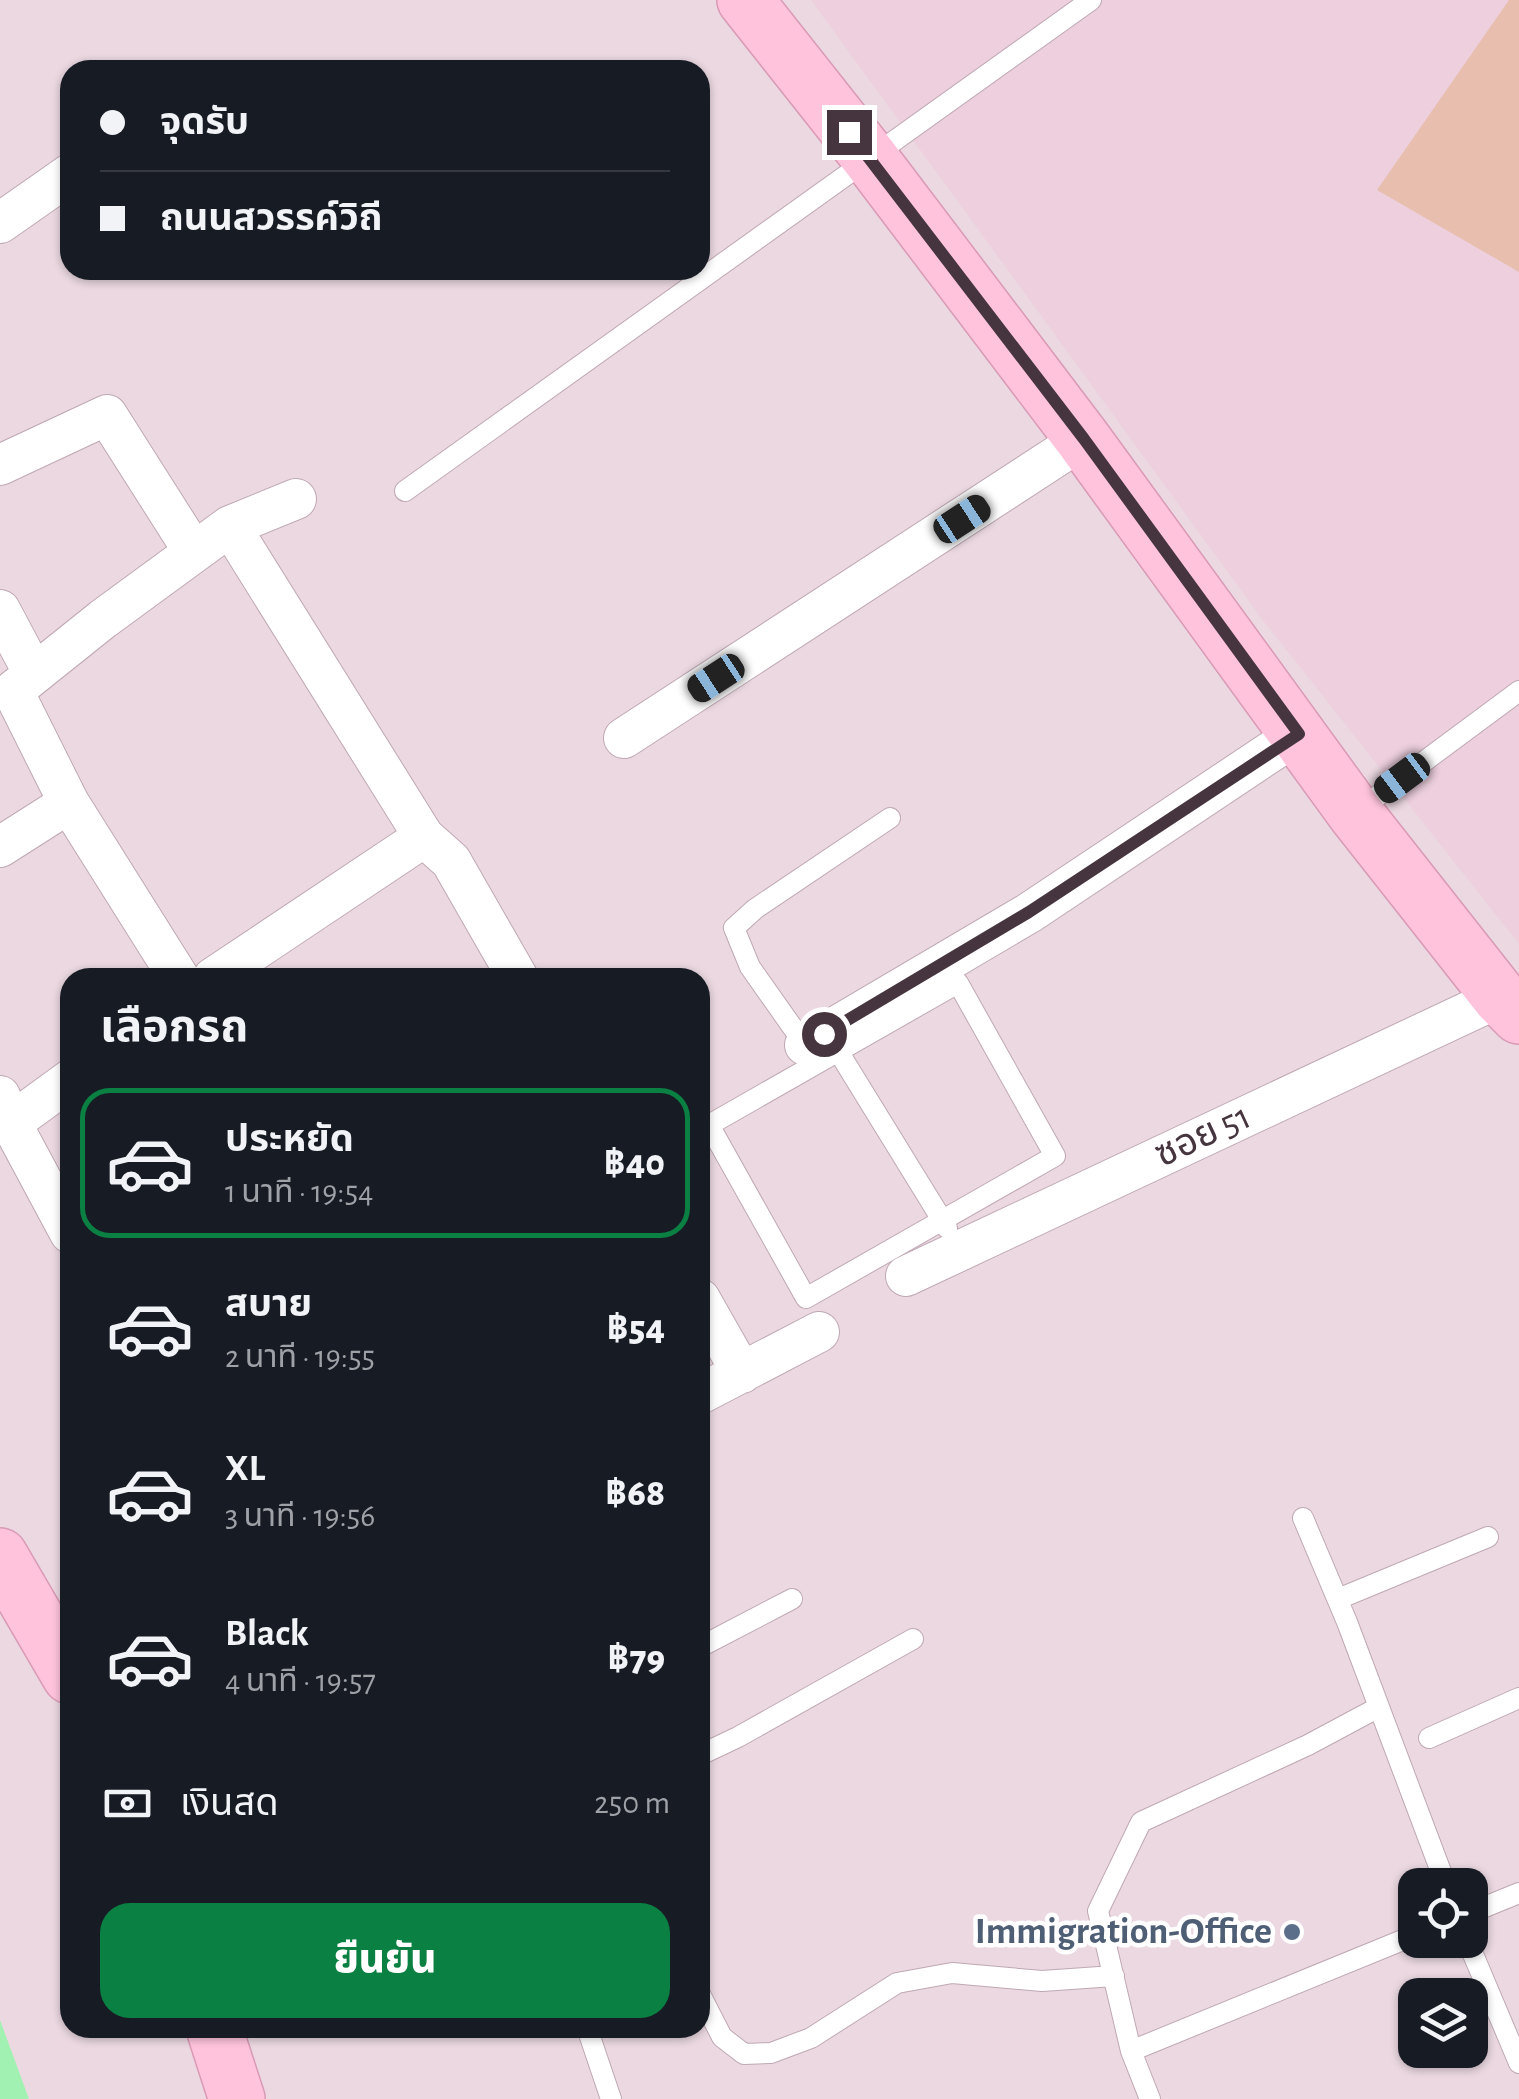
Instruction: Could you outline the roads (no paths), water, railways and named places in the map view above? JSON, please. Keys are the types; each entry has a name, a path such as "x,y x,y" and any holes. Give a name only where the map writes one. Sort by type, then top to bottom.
{"main road":[{"path":"745,0 1084,439 1355,813 1513,1016"},
{"path":"0,1556 60,1659"},
{"path":"217,2038 237,2099"}],"street":[{"path":"0,223 60,181"},
{"path":"0,465 107,415 194,552"},
{"path":"624,738 1084,439"},
{"path":"174,968 69,803 13,691 230,526 296,500"},
{"path":"230,526 424,837 451,861 512,968"},
{"path":"0,610 34,674"},
{"path":"821,1048 1299,734"},
{"path":"0,847 69,803"},
{"path":"228,968 424,837"},
{"name":"ซอย 51","path":"906,1276 951,1235 1513,1016"},
{"path":"60,1085 6,1110 60,1214"},
{"path":"710,1317 742,1373"},
{"path":"710,1389 819,1332"}],"lane":[{"path":"710,273 1091,0"},
{"path":"406,492 701,280"},
{"path":"1355,813 1519,691"},
{"path":"890,818 755,909 734,928 750,968 821,1048 951,1235"},
{"path":"710,1124 821,1048 958,982 1055,1156 951,1235 806,1298 710,1127"},
{"path":"1303,1518 1338,1599 1440,1868"},
{"path":"1338,1599 1488,1537"},
{"path":"710,1641 792,1599"},
{"path":"710,1750 914,1639"},
{"path":"1429,1738 1519,1698"},
{"path":"1150,2099 1131,2052 1098,1911 1141,1822 1308,1745 1379,1707"},
{"path":"1488,1906 1519,1893"},
{"path":"1131,2052 1398,1942"},
{"path":"1476,1958 1519,2062"},
{"path":"710,2013 722,2036 744,2054 772,2053 812,2038 897,1983 952,1973 1042,1980 1114,1976"},
{"path":"590,2038 610,2099"}],"place":[{"name":"Immigration-Office","path":"1292,1932"}]}
